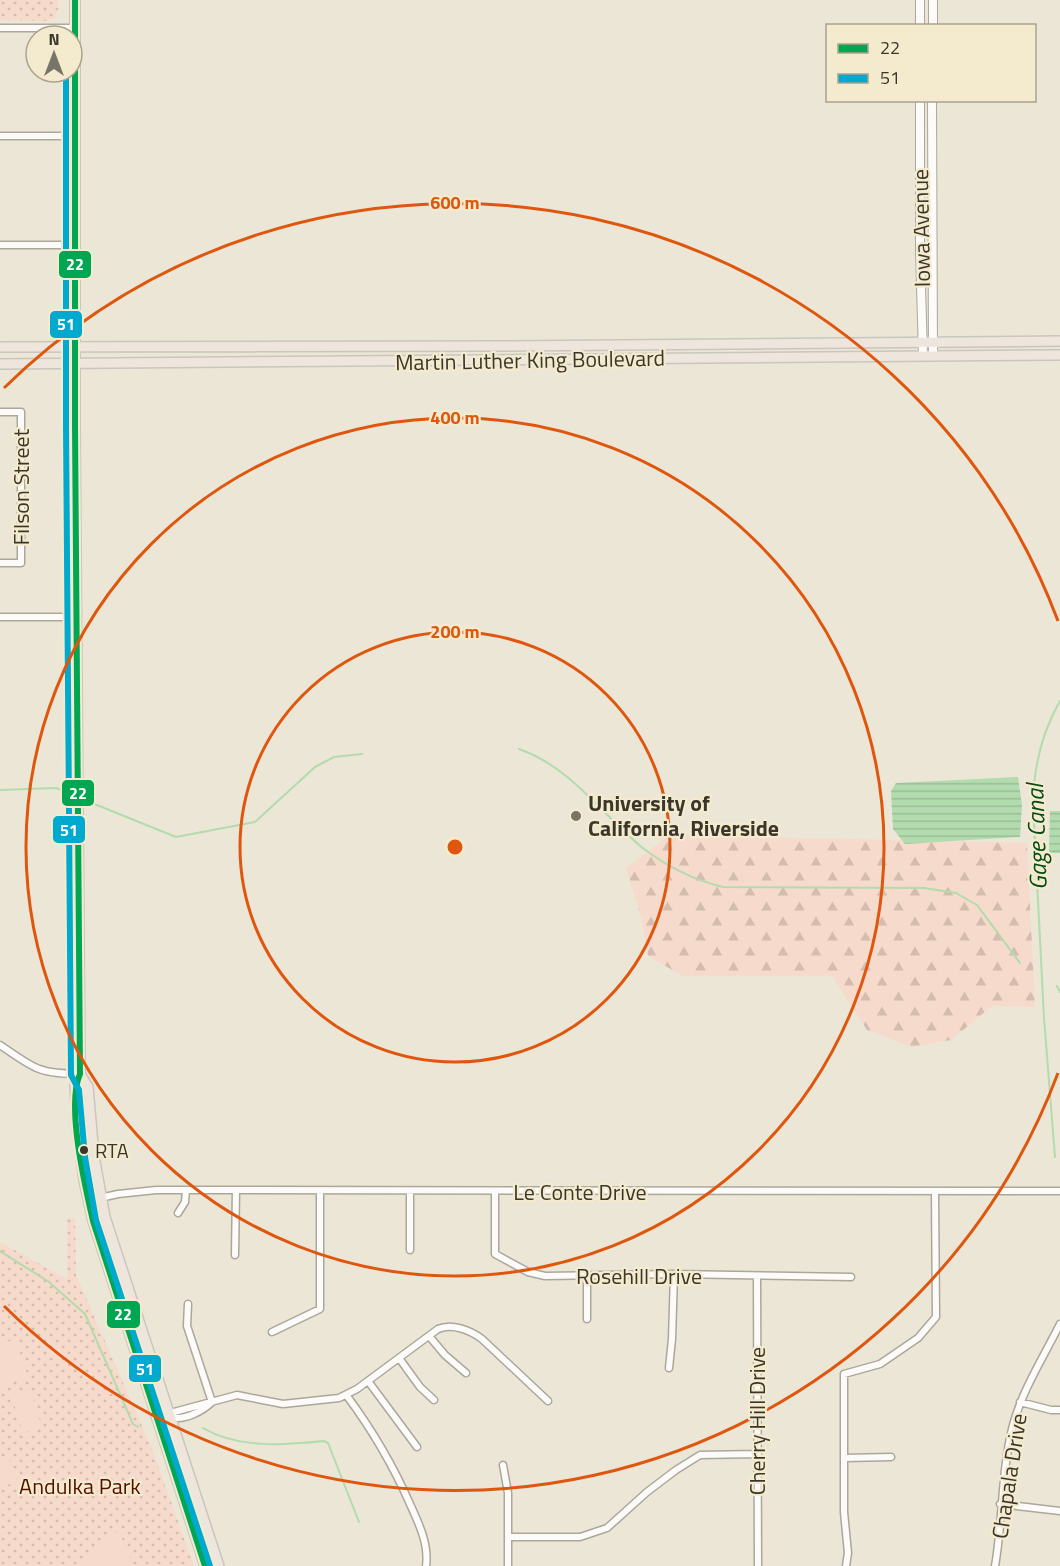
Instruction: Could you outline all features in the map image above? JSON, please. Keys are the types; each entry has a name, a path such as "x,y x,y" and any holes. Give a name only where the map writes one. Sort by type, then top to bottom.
{"main road":[{"path":"75,0 75,24"},
{"path":"74,84 80,1074 75,1085 79,1146 93,1221 205,1566"},
{"name":"Martin Luther King Boulevard","path":"0,347 502,346 1060,340"},
{"name":"Martin Luther King Boulevard","path":"0,364 1060,355"},
{"path":"80,1074 88,1087 90,1126 100,1198 112,1243 219,1566"},
{"path":"79,1146 84,1151 91,1190 94,1196 100,1198"},
{"path":"93,1221 100,1198"}],"street":[{"path":"920,0 920,24"},
{"path":"933,0 933,24"},
{"path":"0,28 24,28"},
{"name":"Iowa Avenue","path":"920,102 921,341 928,355"},
{"name":"Iowa Avenue","path":"928,355 933,341 932,102"},
{"path":"0,136 74,136"},
{"path":"0,245 75,245"},
{"name":"Filson Street","path":"0,412 21,412 21,563 0,562"},
{"path":"0,616 77,617"},
{"path":"0,1045 39,1071 80,1074"},
{"path":"178,1213 185,1202 186,1190"},
{"name":"Le Conte Drive","path":"100,1198 137,1191 186,1190 1060,1191"},
{"path":"234,1255 236,1190"},
{"path":"272,1332 320,1309 320,1191"},
{"path":"410,1191 410,1250"},
{"name":"Rosehill Drive","path":"495,1191 495,1254 528,1272 545,1276 674,1274 851,1277"},
{"path":"846,1566 848,1553 844,1512 844,1374 880,1364 918,1338 936,1317 935,1192"},
{"path":"669,1368 674,1274"},
{"path":"587,1276 587,1319"},
{"name":"Cherry Hill Drive","path":"757,1276 758,1566"},
{"path":"189,1304 187,1326 212,1402"},
{"name":"Chapala Drive","path":"995,1566 1000,1537 1000,1504 1012,1428 1020,1402 1060,1324"},
{"path":"171,1417 177,1419 194,1414 205,1409 212,1402 237,1395 283,1404 346,1396 438,1329 447,1326 474,1334 482,1339 548,1401"},
{"path":"429,1336 445,1355 466,1373"},
{"path":"399,1358 417,1384 434,1400"},
{"path":"368,1381 417,1447"},
{"path":"346,1396 373,1431 392,1463 423,1534 427,1557 426,1566"},
{"path":"1020,1402 1060,1410"},
{"path":"508,1537 580,1538 607,1528 647,1492 700,1455 758,1454"},
{"path":"844,1458 891,1457"},
{"path":"503,1464 508,1493 508,1566"},
{"path":"1000,1504 1060,1510"}],"green space":[{"path":"0,0 58,0 58,9 55,18 47,21 0,20"},
{"path":"670,835 1027,843 1035,1007 992,1006 951,1040 912,1047 867,1030 832,976 683,976 648,956 642,920 626,868"},
{"name":"Andulka Park","path":"67,1218 75,1218 76,1275 152,1449 194,1566 0,1566 0,1242 67,1279"},
{"path":"13,1340 17,1343 27,1373 25,1378 12,1382 8,1380 6,1384 0,1386 0,1344"},
{"path":"30,1389 42,1427 23,1433 11,1395"},
{"path":"8,1456 17,1482 1,1487 0,1459"},
{"path":"119,1531 134,1566 78,1566 96,1546"}],"shaded area":[{"path":"1018,777 1022,805 1020,837 905,844 893,829 891,791 896,783"},
{"path":"1050,811 1060,811 1060,853 1049,853"}],"waterway":[{"name":"Gage Canal","path":"1055,1157 1044,1018 1033,802 1040,750 1048,725 1060,701"},
{"path":"519,749 555,767 644,849 662,862 692,877 723,887 924,888 956,893 977,905 1020,963"},
{"path":"82,799 176,837 255,822 315,767 334,757 362,754"},
{"path":"0,790 56,788 74,795"},
{"path":"1057,986 1060,992"},
{"path":"0,1251 49,1282 85,1314 133,1424 138,1427"},
{"path":"203,1428 231,1439 262,1444 324,1441 328,1443 359,1522"}],"transit line":[{"name":"22","path":"75,0 75,426 80,1074 76,1088 76,1125 93,1221 205,1566"},
{"name":"51","path":"66,84 71,1075 79,1090 85,1157 96,1220 210,1566"}],"place":[{"name":"University of California, Riverside","path":"576,816"},
{"name":"RTA","path":"84,1150"}]}
